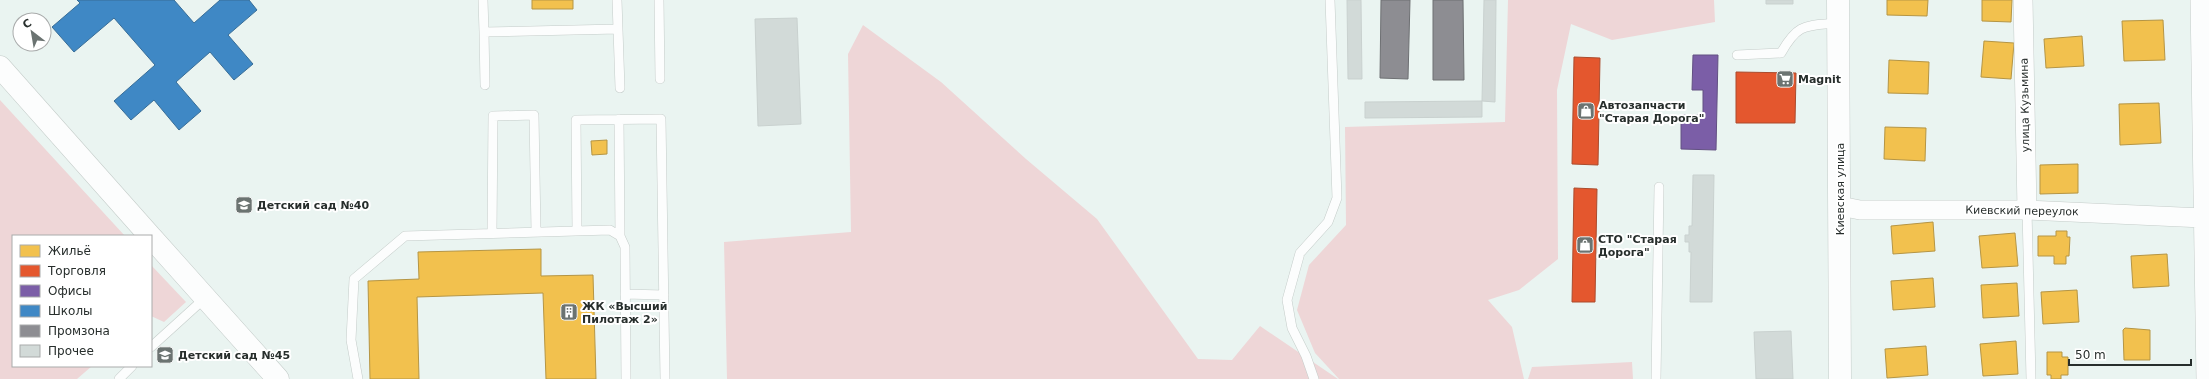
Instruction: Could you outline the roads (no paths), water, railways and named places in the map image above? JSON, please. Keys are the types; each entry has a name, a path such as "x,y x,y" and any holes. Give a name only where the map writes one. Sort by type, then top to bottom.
{"street":[{"name":"Киевская улица","path":"1838,0 1840,379"},
{"name":"улица Кузьмина","path":"2023,0 2026,210"},
{"path":"2200,0 2206,379"},
{"path":"0,66 150,235"},
{"name":"Киевский переулок","path":"1840,206 1860,210 2026,210 2203,218"},
{"path":"152,237 276,378"}],"lane":[{"path":"483,0 485,85"},
{"path":"617,0 620,88"},
{"path":"658,0 660,79"},
{"path":"1314,379 1306,356 1292,328 1287,300 1300,253 1328,222 1337,198 1330,0"},
{"path":"1737,55 1781,53 1791,35 1805,26 1838,23"},
{"path":"484,32 618,29"},
{"path":"492,233 493,116 527,115 534,115 536,232"},
{"path":"577,231 576,120 661,119 665,379"},
{"path":"619,120 620,236 624,247 626,379"},
{"path":"1656,379 1659,188"},
{"path":"2026,210 2031,379"},
{"path":"358,379 351,340 354,279 405,236 610,230 620,236"},
{"path":"625,294 664,295"},
{"path":"152,346 205,298"},
{"path":"119,379 131,367"}],"place":[{"name":"Magnit","path":"1785,79"},
{"name":"Автозапчасти \"Старая Дорога\"","path":"1586,111"},
{"name":"Детский сад №40","path":"244,205"},
{"name":"СТО \"Старая Дорога\"","path":"1585,245"},
{"name":"ЖК «Высший Пилотаж 2»","path":"569,312"},
{"name":"Детский сад №45","path":"165,355"}]}
